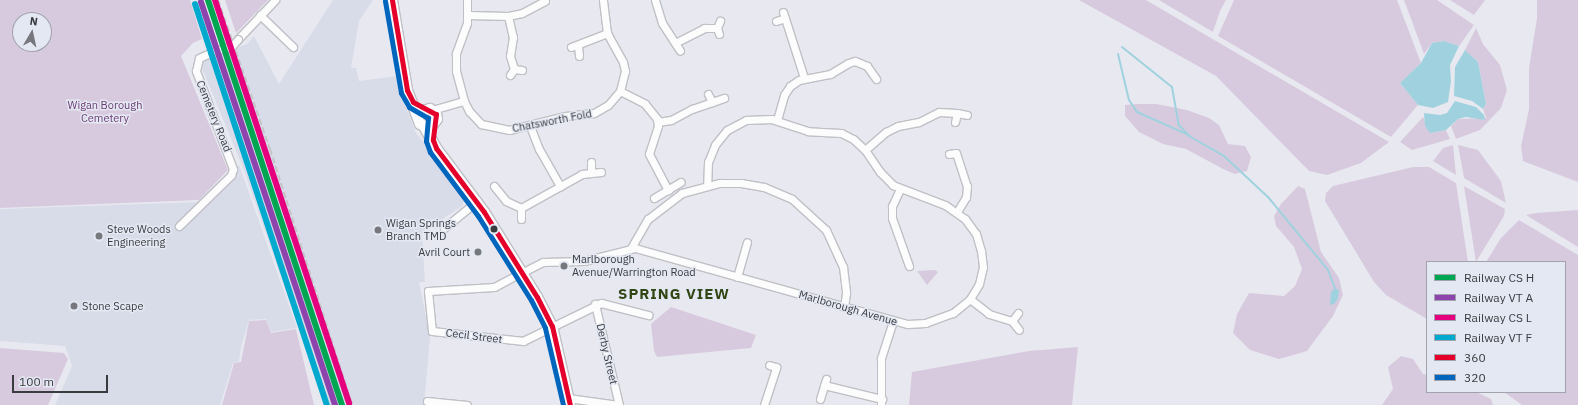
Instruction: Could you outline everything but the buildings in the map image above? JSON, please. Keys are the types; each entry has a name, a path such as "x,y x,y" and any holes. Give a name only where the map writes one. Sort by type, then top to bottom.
{"main road":[{"path":"392,0 407,90 413,102 420,124 431,118"},
{"path":"413,102 431,118 433,140 436,148 476,201 523,272 552,326 569,402"}],"street":[{"name":"Cemetery Road","path":"179,226 231,175 233,169 196,71 199,58 232,46 275,0"},
{"name":"Chatsworth Fold","path":"467,0 468,15 456,54 456,71 464,101 475,118 489,127 509,130 530,126 565,116 594,113 608,105 620,91"},
{"path":"603,0 603,17 607,33 623,62 624,71 620,91 646,104 658,122 649,154 668,190"},
{"path":"655,0 662,23 680,51"},
{"path":"468,15 508,16 522,13 546,2"},
{"path":"260,15 293,46"},
{"path":"776,20 784,15 804,78"},
{"path":"508,16 513,37 510,56 515,71"},
{"path":"675,43 704,28 719,27"},
{"path":"580,56 575,46 607,33"},
{"path":"777,120 787,90 804,78 830,74 848,62 856,61 867,66 875,80"},
{"path":"708,94 712,102"},
{"path":"658,122 671,120 692,109 724,98"},
{"path":"431,118 464,101"},
{"path":"865,150 886,132 898,126 919,122 939,112 967,115"},
{"path":"955,122 957,114"},
{"name":"Marlborough Avenue","path":"631,248 893,322 925,323 953,313 970,299 981,279 982,256 972,228 957,212 900,189 884,177 865,150 853,139 841,134 808,131 777,120 760,118 746,120 727,130 709,157 708,185"},
{"path":"530,126 539,149 560,186"},
{"path":"954,145 952,154 967,186 966,197 957,212"},
{"path":"591,162 591,172"},
{"path":"521,208 560,186 591,172 601,172"},
{"path":"654,198 681,182"},
{"path":"523,272 543,262 584,261 631,248 639,231 654,213 682,194 708,185 731,182 752,184 785,194 821,223 835,246 845,278 846,293 844,307"},
{"path":"494,186 497,196 521,208"},
{"path":"900,189 892,206 892,218 909,260"},
{"path":"444,228 476,201"},
{"path":"521,208 521,219"},
{"path":"737,277 747,242"},
{"name":"Cecil Street","path":"508,277 494,287 428,291 432,331 523,341 552,326"},
{"path":"970,299 989,314 1012,321 1019,330"},
{"path":"552,326 595,304 606,303 648,315"},
{"name":"Derby Street","path":"595,304 619,405"},
{"path":"1012,321 1018,313"},
{"path":"820,399 825,382 882,402 881,358 893,322"},
{"path":"764,405 776,367"},
{"path":"427,400 467,405"},
{"path":"569,402 619,405"}],"shaded area":[{"name":"Wigan Springs Branch TMD","path":"333,0 373,0 359,21 351,68 356,68 359,81 398,76 405,105 416,133 467,195 462,206 422,233 425,282 419,282 430,337 424,405 325,405 244,170 201,66 204,61 247,44 254,36 279,84"},
{"path":"239,165 297,328 271,332 266,319 249,320 241,347 239,361 233,363 220,405 55,405 72,366 65,346 0,341 0,209 199,202"}],"green space":[{"name":"Wigan Borough Cemetery","path":"0,0 190,0 202,39 193,43 181,56 228,170 199,200 0,208"},
{"path":"225,0 268,0 236,33"},
{"path":"1079,0 1146,0 1389,142 1361,163 1327,175 1309,171 1216,76"},
{"path":"1159,0 1226,0 1220,11 1213,32"},
{"path":"1234,0 1397,0 1421,63 1400,83 1418,105 1391,137 1218,36"},
{"path":"1404,0 1437,0 1474,25 1459,46 1444,41 1432,43 1424,54"},
{"path":"1450,0 1485,0 1474,15"},
{"path":"1537,0 1578,0 1578,182 1523,161 1521,146 1529,109 1529,68 1537,18"},
{"path":"1476,28 1483,44 1500,65 1507,90 1501,108 1480,130 1456,139 1451,126 1458,119 1486,118 1483,109 1486,104 1478,62 1465,50"},
{"path":"1156,104 1187,110 1209,118 1219,125 1228,144 1245,146 1251,157 1247,171 1235,174 1186,149 1163,144 1139,132 1125,116 1125,105"},
{"path":"1423,117 1430,133 1446,130 1450,139 1412,150 1400,142"},
{"path":"1453,145 1456,175 1433,161 1443,148"},
{"path":"1458,145 1478,150 1501,181 1506,203 1464,178"},
{"path":"1413,167 1429,167 1456,183 1468,261 1426,261 1426,318 1386,295 1374,282 1325,201 1326,193 1333,186"},
{"path":"1298,186 1305,189 1321,252 1339,278 1343,295 1333,316 1307,351 1279,359 1250,350 1233,333 1237,314 1249,293 1284,296 1295,286 1302,269 1294,247 1276,226 1274,216 1281,204"},
{"path":"1464,186 1505,209 1504,216 1476,261"},
{"path":"1578,210 1578,247 1526,215 1536,213"},
{"path":"1519,220 1578,255 1578,405 1522,405 1505,393 1566,393 1566,261 1487,261 1501,238"},
{"path":"935,270 938,272 927,285 917,271"},
{"path":"671,307 756,335 751,348 657,357 654,351 651,324"},
{"path":"266,320 271,333 296,329 314,405 222,405 234,363 241,362 249,321"},
{"path":"1078,347 1072,405 909,405 912,372 1029,351"},
{"path":"0,348 64,353 68,359 48,405 0,405"},
{"path":"1401,356 1413,359 1423,374 1426,375 1426,393 1478,393 1491,399 1493,405 1382,405 1393,389 1388,367"}],"water":[{"path":"1444,41 1459,46 1450,65 1451,81 1448,102 1433,108 1418,105 1400,83 1421,63 1432,43"},
{"path":"1465,50 1478,62 1486,104 1483,109 1472,101 1454,96 1455,67"},
{"path":"1455,101 1476,107 1484,115 1485,120 1466,117 1458,119 1446,130 1430,133 1425,126 1424,113 1440,115 1447,113"},
{"path":"1335,288 1339,290 1338,299 1334,304 1330,305 1331,292"}],"waterway":[{"path":"1122,47 1172,87 1179,125 1189,136 1224,156 1268,197 1328,270 1335,288"},
{"path":"1118,54 1129,100 1137,112 1189,135"}],"railway":[{"path":"218,0 270,149 352,405"},
{"path":"329,383 336,405"}],"transit line":[{"path":"208,0 342,405"},
{"path":"215,0 349,403"},
{"name":"360","path":"392,0 407,90 413,102 436,114 433,140 436,148 484,212 537,297 552,326 570,405"},
{"name":"320","path":"385,1 401,93 409,107 428,118 426,141 430,152 478,216 531,300 545,328 563,405"},
{"path":"201,2 335,405"},
{"path":"195,4 327,405"}],"place":[{"name":"Wigan Springs Branch TMD","path":"378,230"},
{"name":"Steve Woods Engineering","path":"99,236"},
{"name":"Avril Court","path":"478,252"},
{"name":"Marlborough Avenue/Warrington Road","path":"564,266"},
{"name":"Stone Scape","path":"74,306"}],"district":[{"name":"SPRING VIEW","path":"674,294"}]}
